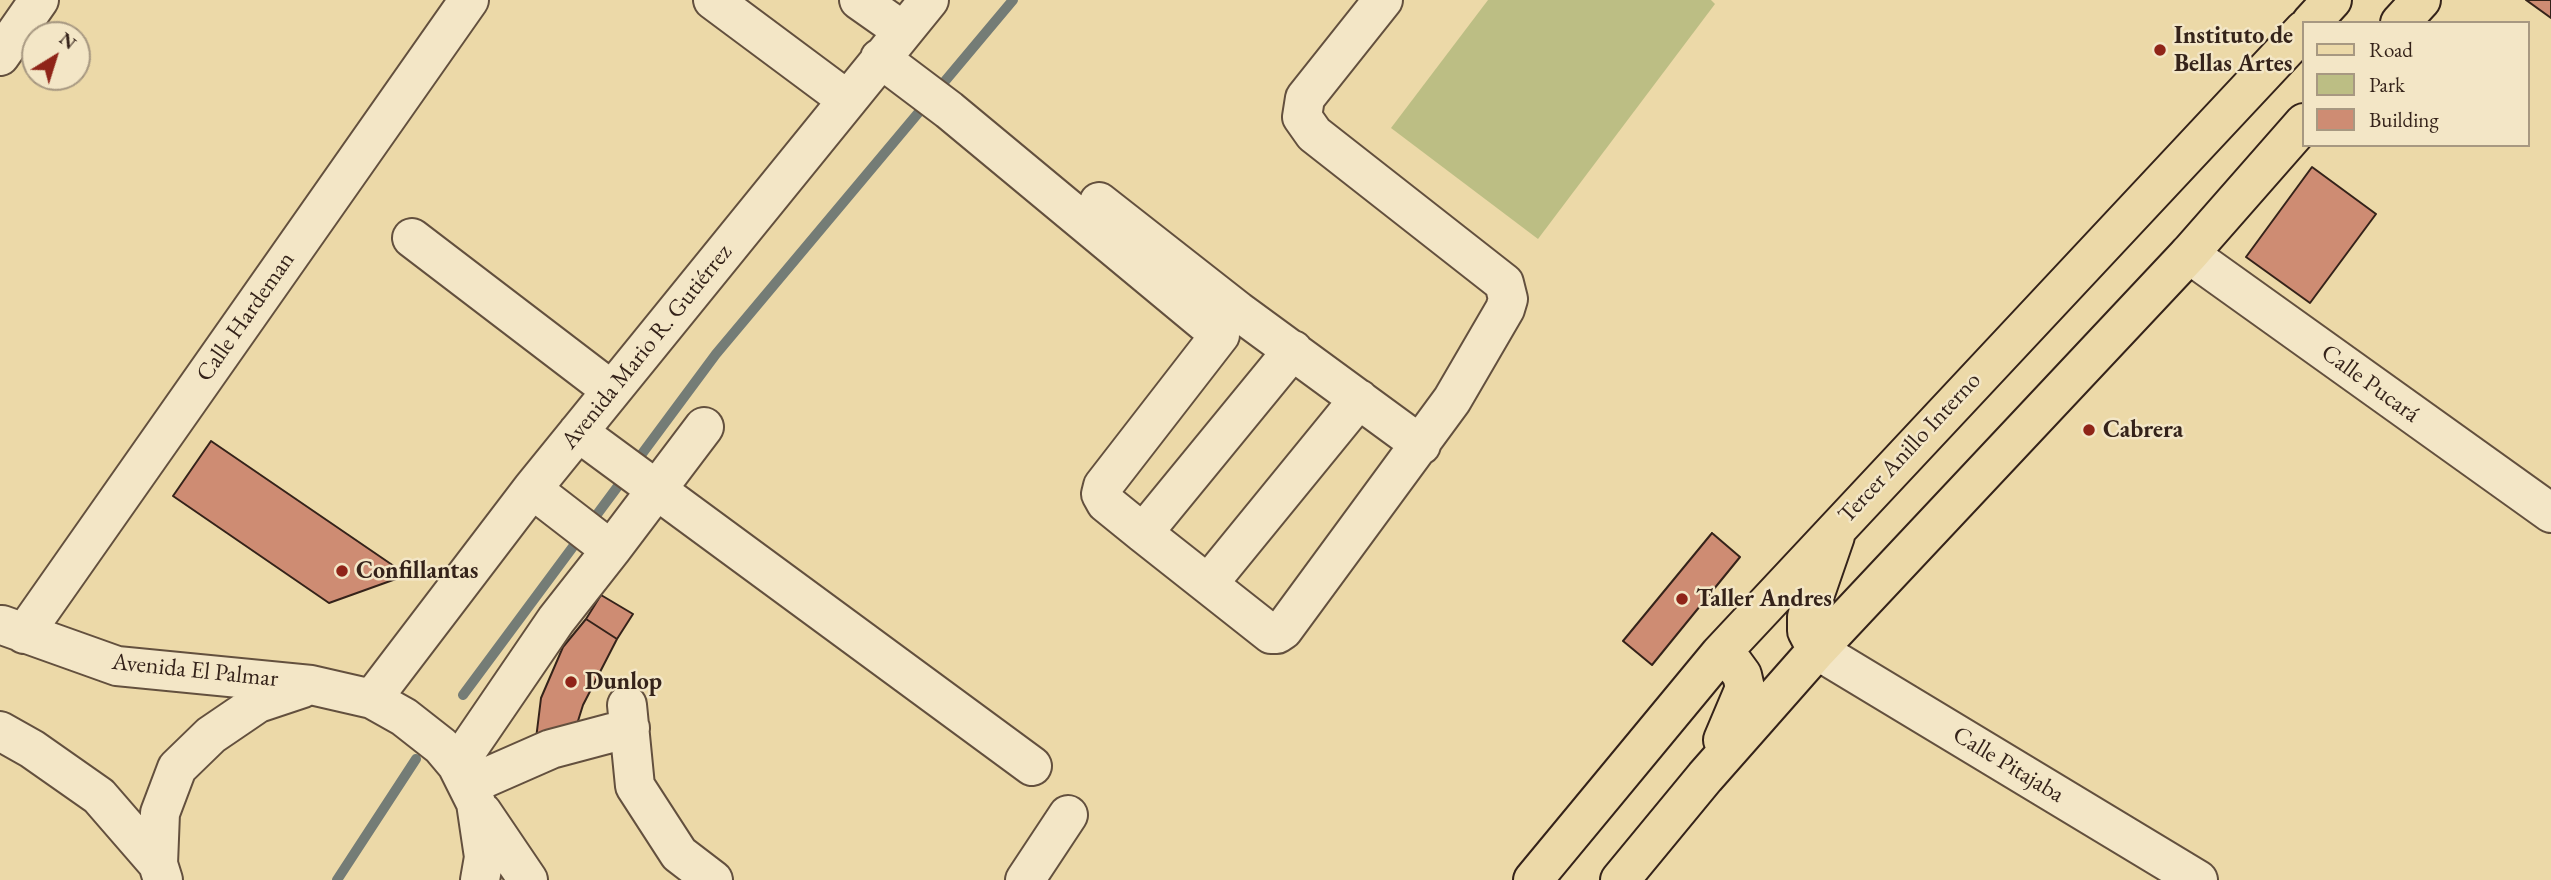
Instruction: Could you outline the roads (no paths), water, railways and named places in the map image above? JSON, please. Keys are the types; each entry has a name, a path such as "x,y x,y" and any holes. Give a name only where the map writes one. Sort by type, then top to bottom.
{"main road":[{"path":"2313,21 2332,0"},
{"path":"2386,21 2402,0"},
{"path":"2402,21 2421,0"},
{"name":"Tercer Anillo Interno","path":"1533,880 1720,654 2302,32"},
{"path":"1620,880 1705,777 1817,650 2189,254 2302,125"},
{"path":"1817,650 1807,631 1807,617 1839,524"},
{"path":"1705,777 1745,688 1734,664 1720,654"}],"street":[{"path":"0,56 39,0"},
{"name":"Calle Hardeman","path":"12,629 469,0"},
{"path":"713,0 846,99"},
{"path":"859,0 896,52 954,102 1229,323 1293,350 1421,445"},
{"name":"Avenida Mario R. Gutiérrez","path":"372,699 532,489 587,438 611,390 846,99 896,52 929,0"},
{"path":"1229,323 1103,486 1101,494 1106,503 1143,533 1270,634 1277,634 1283,630 1421,445 1452,400 1506,309 1508,299 1504,283 1314,134 1302,117 1304,98 1383,0"},
{"path":"412,238 611,390"},
{"name":"Calle Pucará","path":"2189,254 2551,513"},
{"path":"1143,533 1293,350"},
{"path":"1208,584 1359,399"},
{"path":"480,880 484,857 467,784 556,620 604,544 650,485 705,427"},
{"path":"587,438 1032,766"},
{"path":"532,489 604,544"},
{"name":"Avenida El Palmar","path":"12,629 117,666 311,685 372,699 404,717 441,746 467,784"},
{"name":"Calle Pitajaba","path":"1817,650 2198,880"},
{"path":"160,872 160,813 177,768 211,734 258,703 311,685"},
{"path":"467,784 629,717 635,786 679,854 713,880"},
{"path":"0,731 32,749 99,796 160,872"},
{"path":"467,784 528,880"},
{"path":"1025,880 1068,815"}],"waterway":[{"path":"463,695 716,354 1013,0"},
{"path":"337,880 416,759"}],"place":[{"name":"Instituto de Bellas Artes","path":"2160,50"},
{"name":"Cabrera","path":"2089,430"},
{"name":"Confillantas","path":"342,571"},
{"name":"Taller Andres","path":"1682,599"},
{"name":"Dunlop","path":"571,682"}]}
